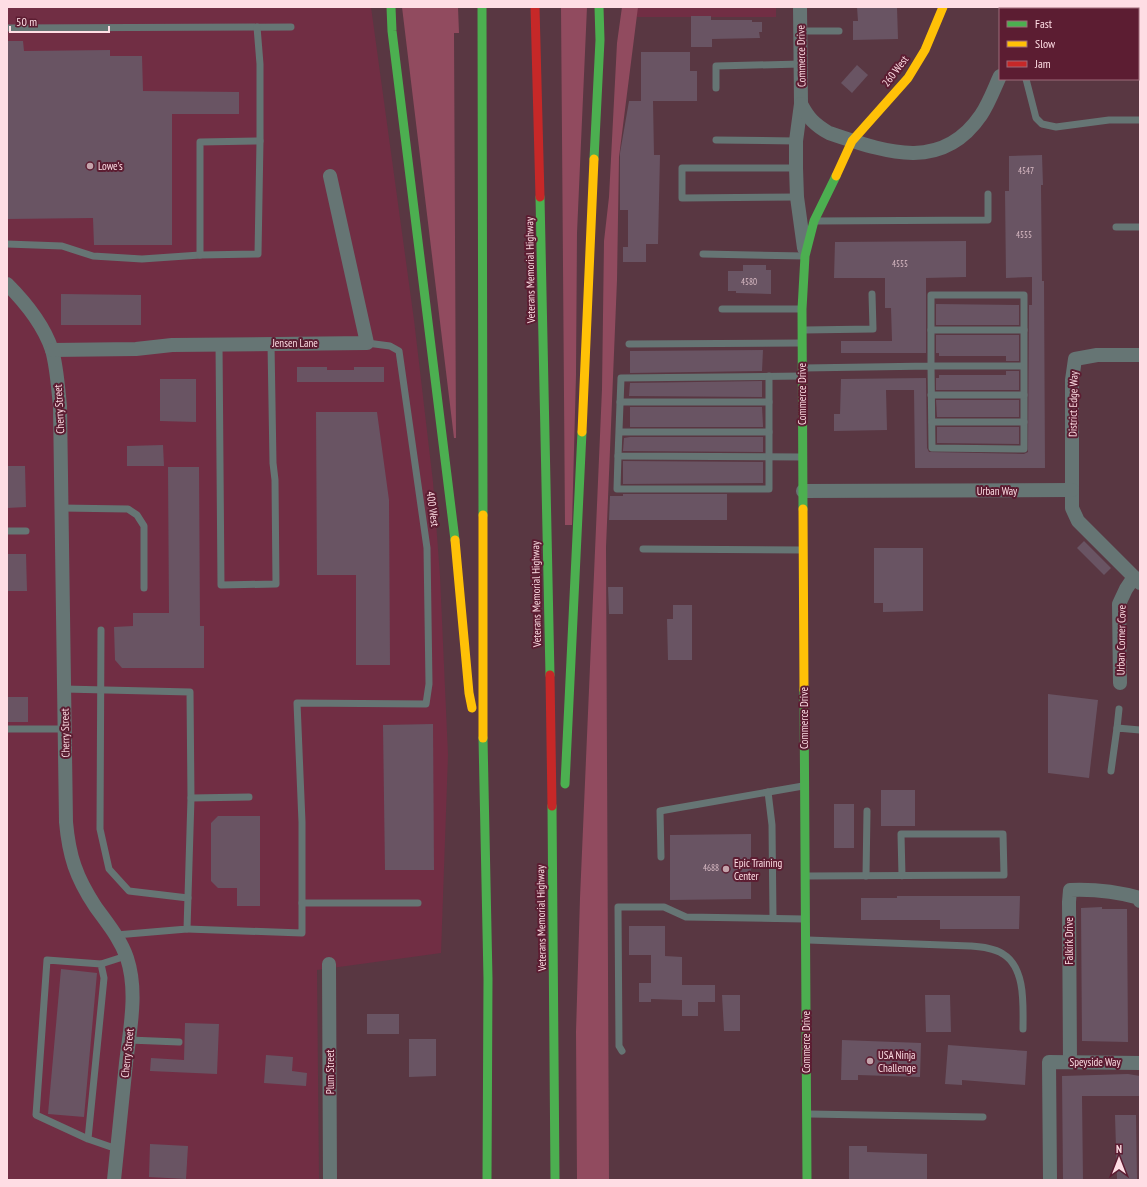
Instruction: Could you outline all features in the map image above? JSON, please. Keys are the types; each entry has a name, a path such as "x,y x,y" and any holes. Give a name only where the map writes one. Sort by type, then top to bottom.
{"main road":[{"path":"383,7 392,31"},
{"path":"392,7 392,31 452,512 469,693 483,762"},
{"path":"482,7 484,247 483,762 488,979 487,1180"},
{"name":"Veterans Memorial Highway","path":"535,7 542,261 555,995 555,1180"},
{"path":"564,796 600,40 599,7"},
{"name":"260 West","path":"852,141 908,78 925,50 944,7"},
{"path":"600,40 609,14"},
{"name":"Commerce Drive","path":"807,1180 802,309 805,256 814,221 852,141"},
{"path":"555,995 562,844"}],"street":[{"name":"Commerce Drive","path":"800,7 801,104 796,141 796,168 797,197 805,256"},
{"path":"852,141 899,153 912,154 934,150 947,145 964,133 980,115 999,78"},
{"name":"Commerce Drive","path":"801,104 808,118 818,127 852,141"},
{"path":"330,176 368,343"},
{"name":"Cherry Street","path":"7,284 20,297 40,327 52,350 60,406 66,822 69,850 78,877 95,906 116,935 126,956 132,985 129,1040 114,1180"},
{"name":"Jensen Lane","path":"52,350 136,349 172,344 368,343"},
{"name":"District Edge Way","path":"1072,490 1072,380 1075,360 1086,356 1097,355 1140,355"},
{"path":"1072,490 1072,508 1078,521 1137,580"},
{"name":"Urban Way","path":"803,491 1072,490"},
{"name":"Urban Corner Cove","path":"1120,683 1119,604 1126,589 1137,580"},
{"name":"Falkirk Drive","path":"1070,1062 1070,890 1130,895 1140,898"},
{"name":"Plum Street","path":"329,964 330,1180"},
{"name":"Speyside Way","path":"1050,1180 1049,1062 1140,1063"}],"lane":[{"path":"7,28 291,27"},
{"path":"7,244 62,246 93,256 142,259 200,255 258,254 260,64 257,28"},
{"path":"800,31 839,31"},
{"path":"716,88 716,66 800,64"},
{"path":"1026,80 1036,118 1042,124 1056,128 1109,120 1140,120"},
{"path":"716,140 796,141"},
{"path":"200,255 200,142 260,141"},
{"path":"796,168 682,168 682,198 797,197"},
{"path":"814,221 988,220 988,194"},
{"path":"1116,227 1140,227"},
{"path":"703,254 805,256"},
{"path":"802,330 873,329 872,294"},
{"path":"931,295 1024,295 1024,330 1024,449 932,448 931,295"},
{"path":"722,309 802,309"},
{"path":"931,330 1024,330"},
{"name":"400 West","path":"302,903 302,822 297,704 426,704 429,684 427,548 405,383 399,351 390,346 368,343"},
{"path":"629,344 802,343"},
{"path":"219,344 221,585 276,584 271,344"},
{"path":"769,376 769,489 617,490 621,378 769,376 802,372 931,366 1024,366"},
{"path":"931,395 1024,395"},
{"path":"620,402 769,402"},
{"path":"932,422 1024,422"},
{"path":"620,432 769,432"},
{"path":"618,456 803,457"},
{"path":"61,508 128,509 137,515 144,526 144,588"},
{"path":"7,531 26,531"},
{"path":"643,549 803,550"},
{"path":"101,630 100,829 109,869 129,891 188,898"},
{"path":"64,689 190,692 191,798 187,929"},
{"path":"1111,771 1119,709"},
{"path":"1117,728 1140,730"},
{"path":"7,729 65,729"},
{"path":"661,857 660,811 805,786"},
{"path":"768,792 772,824 773,918"},
{"path":"191,798 249,797"},
{"path":"866,876 867,811"},
{"path":"805,876 902,876 1004,875 1003,834 901,834 902,876"},
{"path":"116,935 187,929 302,933 302,903 418,903"},
{"path":"622,1051 619,1046 618,907 664,907 686,918 805,919"},
{"path":"806,940 970,946 988,948 1002,953 1010,958 1023,988 1023,1029"},
{"path":"117,1149 36,1115 47,960 101,964 126,956"},
{"path":"88,1138 104,978 101,964"},
{"path":"129,1040 179,1042"},
{"path":"806,1114 983,1117"}],"shaded area":[{"path":"7,7 371,7 414,320 433,482 440,576 448,755 441,953 317,970 319,1180 7,1180"},
{"path":"402,7 458,7 459,33 454,33 456,438 454,438"},
{"path":"561,7 587,7 577,233 576,375 572,525 565,525"},
{"path":"622,7 638,7 619,157 617,280 606,547 609,1180 577,1180 576,1032 580,898 602,389 604,241 609,197 617,43"},
{"path":"637,7 776,7 776,17 637,17"}],"building":[{"path":"857,7 897,7 898,39 853,40 853,21 858,21"},
{"path":"691,16 711,16 711,20 752,20 752,22 762,22 762,32 759,32 760,38 712,39 712,47 691,47"},
{"name":"Lowe's","path":"7,41 23,41 24,51 110,50 110,56 142,56 143,91 239,92 239,114 172,114 172,245 94,245 93,218 7,219"},
{"path":"641,52 690,52 690,71 697,71 697,101 653,101 654,155 660,155 658,244 646,244 646,262 623,262 623,247 628,247 628,210 620,210 620,153 629,101 641,101"},
{"path":"857,65 868,75 852,93 841,83"},
{"path":"1042,155 1043,185 1041,185 1042,281 1044,281 1045,468 915,468 914,390 886,390 887,430 834,431 834,414 840,414 841,379 926,378 927,448 929,452 1024,454 1028,452 1029,305 1032,305 1032,277 1006,278 1005,191 1009,191 1009,156"},
{"path":"966,241 966,277 926,278 926,353 841,353 841,341 892,341 891,308 885,308 885,278 834,278 835,242"},
{"path":"743,265 766,265 766,270 771,270 771,294 736,293 736,291 728,291 728,271 743,271"},
{"path":"61,294 141,295 141,325 61,325"},
{"path":"936,304 1019,305 1019,325 936,325"},
{"path":"936,335 1019,335 1019,361 1006,361 1006,356 939,356 939,353 936,353"},
{"path":"763,350 762,371 630,373 630,351"},
{"path":"297,367 327,367 327,370 354,370 354,367 384,367 384,382 297,382"},
{"path":"1006,371 1019,371 1019,390 936,390 936,378 939,378 939,375 1006,375"},
{"path":"160,379 196,379 196,422 160,421"},
{"path":"762,381 762,397 629,396 630,383"},
{"path":"936,400 1019,400 1019,417 937,417"},
{"path":"630,407 762,407 763,427 630,427"},
{"path":"316,412 377,412 389,500 390,665 356,665 356,575 317,575"},
{"path":"937,427 1019,427 1019,444 937,443"},
{"path":"763,437 763,452 623,451 624,438"},
{"path":"163,445 164,466 127,466 127,446"},
{"path":"623,461 763,462 763,483 623,484"},
{"path":"7,466 25,466 26,507 7,508"},
{"path":"168,467 199,467 200,626 204,626 204,668 122,668 115,660 114,627 133,626 133,613 169,613"},
{"path":"623,494 727,494 727,520 609,520 610,496 623,496"},
{"path":"1084,541 1111,568 1104,575 1077,548"},
{"path":"874,548 923,548 923,611 883,612 883,603 874,603"},
{"path":"7,554 26,554 27,591 7,591"},
{"path":"608,587 623,587 623,614 609,614"},
{"path":"673,605 692,605 692,660 668,660 667,619 673,619"},
{"path":"1048,694 1098,700 1089,778 1048,773"},
{"path":"7,697 28,697 28,722 7,722"},
{"path":"433,724 434,870 385,870 383,725"},
{"path":"881,790 915,790 915,826 881,826"},
{"path":"834,804 854,804 854,848 834,848"},
{"path":"218,816 260,816 260,906 237,906 237,888 218,888 211,881 211,823"},
{"path":"751,834 751,899 670,900 670,835"},
{"path":"897,896 1020,896 1019,929 940,929 940,920 861,920 861,898 897,898"},
{"path":"1102,907 1102,909 1127,909 1128,1042 1082,1041 1081,908"},
{"path":"629,926 665,926 665,956 682,957 682,985 715,985 715,1002 698,1002 698,1016 682,1016 682,1000 651,999 651,1002 639,1002 639,983 651,983 651,955 629,955"},
{"path":"61,969 97,973 84,1117 48,1114"},
{"path":"722,995 740,995 740,1031 724,1031"},
{"path":"925,995 950,995 951,1032 926,1032"},
{"path":"367,1014 399,1014 399,1034 367,1034"},
{"path":"185,1023 219,1024 217,1074 150,1071 151,1058 184,1060"},
{"path":"409,1039 436,1039 436,1076 409,1077"},
{"path":"842,1040 921,1043 920,1077 858,1075 858,1080 841,1080"},
{"path":"948,1045 1027,1051 1025,1085 962,1080 962,1085 945,1084"},
{"path":"266,1055 293,1057 292,1071 307,1073 306,1086 264,1083"},
{"path":"1128,1074 1140,1076 1140,1096 1082,1096 1083,1180 1063,1180 1062,1076"},
{"path":"1115,1115 1136,1115 1137,1180 1117,1180"},
{"path":"150,1144 188,1146 186,1179 149,1177"},
{"path":"849,1146 867,1146 867,1152 927,1154 927,1180 849,1180"}],"traffic: fast":[{"path":"391,7 392,31 455,540"},
{"path":"482,7 483,515"},
{"path":"594,159 600,40 599,7"},
{"path":"803,509 802,309 805,256 814,221 836,176"},
{"path":"540,197 550,675"},
{"path":"565,784 582,432"},
{"path":"804,690 807,1180"},
{"path":"483,738 488,979 487,1180"},
{"path":"552,806 555,1180"}],"traffic: slow":[{"path":"836,176 852,141 908,78 925,50 943,7"},
{"path":"582,432 594,159"},
{"path":"803,509 804,690"},
{"path":"483,515 483,738"},
{"path":"455,540 469,693 472,708"}],"traffic: jam":[{"path":"535,7 540,197"},
{"path":"550,675 552,806"}],"place":[{"name":"Lowe's","path":"90,166"},
{"name":"Epic Training Center","path":"726,869"},
{"name":"USA Ninja Challenge","path":"870,1061"}]}
